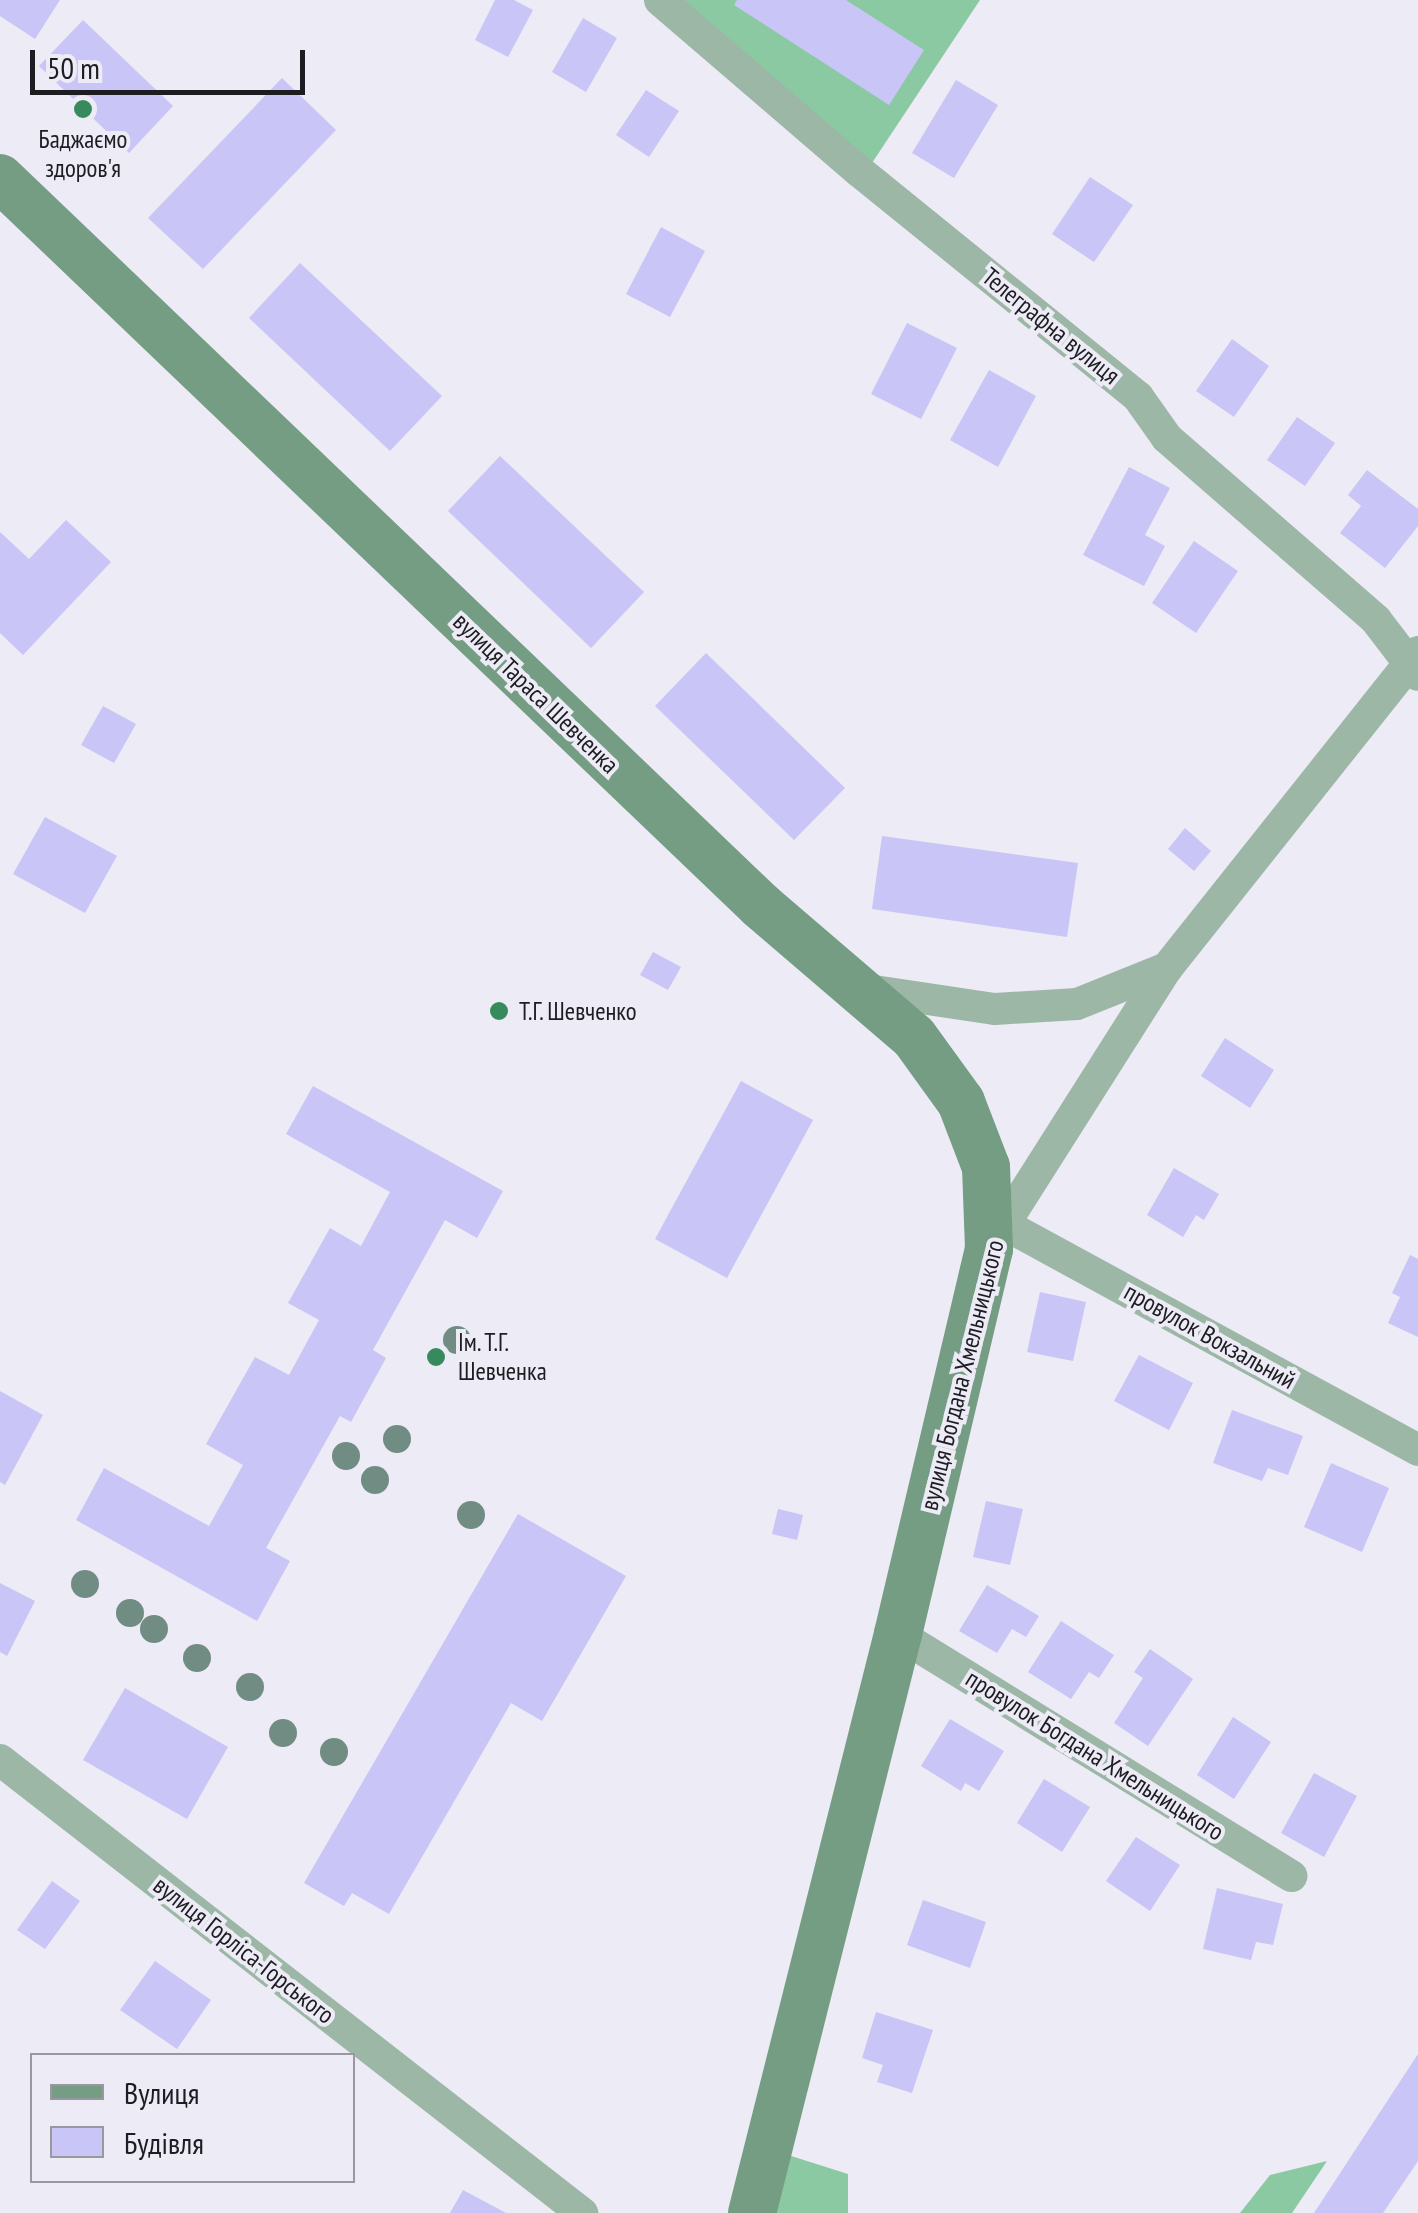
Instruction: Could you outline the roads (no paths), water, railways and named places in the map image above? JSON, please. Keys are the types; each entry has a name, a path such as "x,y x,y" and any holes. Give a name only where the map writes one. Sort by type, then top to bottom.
{"main road":[{"name":"вулиця Тараса Шевченка","path":"0,178 644,797 761,906 914,1037 961,1102 986,1167 995,1236"},
{"name":"вулиця Богдана Хмельницького","path":"752,2213 995,1236"}],"street":[{"name":"Телеграфна вулиця","path":"660,0 859,171 1138,397 1167,438 1376,620 1415,664"},
{"name":"вулиця Богдана Хмельницького","path":"995,1236 1167,968 1415,664"},
{"path":"860,989 995,1009 1077,1004 1167,968"},
{"name":"провулок Вокзальний","path":"995,1236 1418,1450"},
{"name":"провулок Богдана Хмельницького","path":"898,1634 1291,1876"},
{"name":"вулиця Горліса-Горського","path":"0,1760 582,2213"}],"place":[{"name":"Баджаємо здоров'я","path":"83,109"},
{"name":"Т.Г. Шевченко","path":"499,1011"},
{"name":"Ім. Т.Г. Шевченка","path":"436,1357"}]}
